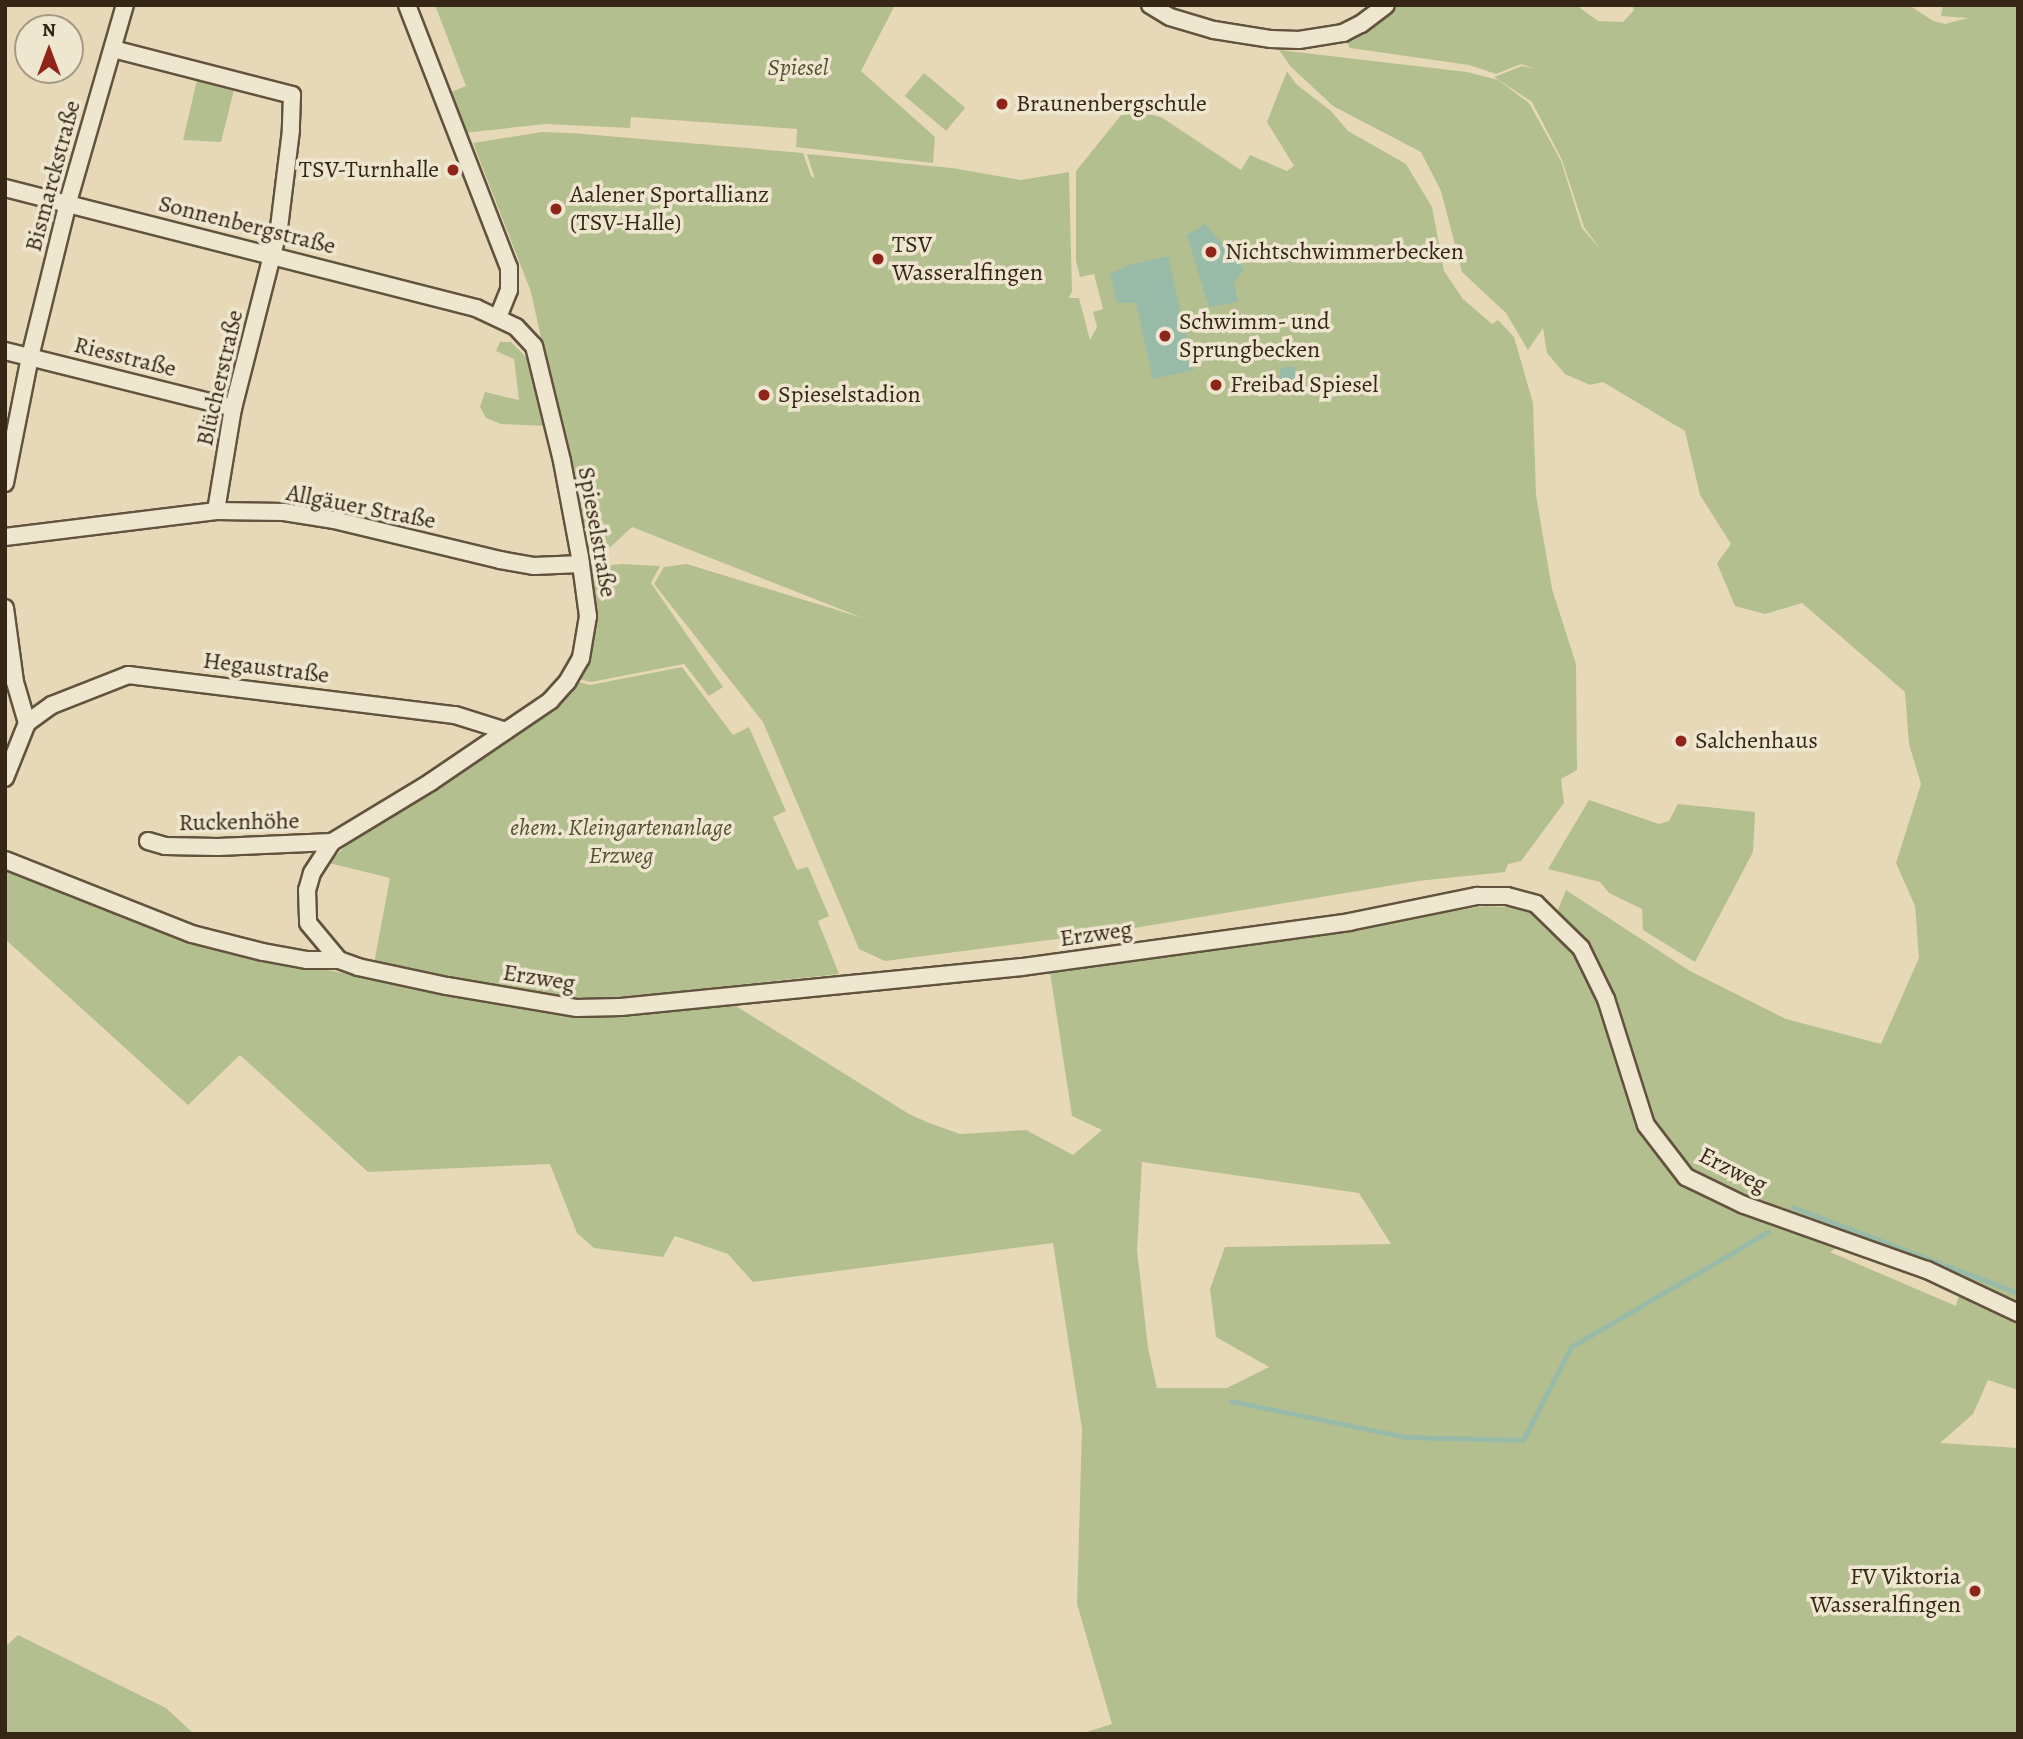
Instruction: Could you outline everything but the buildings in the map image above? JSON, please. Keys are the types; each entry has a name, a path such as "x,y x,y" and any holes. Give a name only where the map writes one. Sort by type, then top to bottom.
{"street":[{"name":"Bismarckstraße","path":"5,483 30,357 68,202 125,5"},
{"path":"407,5 509,268 509,290 498,317"},
{"path":"1150,5 1170,17 1214,30 1260,38 1299,40 1343,33 1361,24 1386,5"},
{"name":"Blücherstraße","path":"113,49 292,95 291,130 274,256 233,408 216,511"},
{"name":"Sonnenbergstraße","path":"5,188 68,202 498,317"},
{"name":"Spieselstraße","path":"339,960 308,923 307,890 312,873 332,842 550,701 567,682 581,658 588,616 562,461 534,346 516,327 498,317"},
{"name":"Riesstraße","path":"5,351 233,408"},
{"name":"Allgäuer Straße","path":"5,537 216,511 284,512 334,520 500,561 534,566 581,564"},
{"path":"5,608 15,682 27,723 5,778"},
{"name":"Hegaustraße","path":"27,723 52,705 128,675 455,715 506,731"},
{"name":"Ruckenhöhe","path":"148,841 165,846 218,847 332,842"},
{"name":"Erzweg","path":"5,860 192,934 296,958 339,960 358,967 447,986 577,1008 621,1007 1022,967 1260,936 1477,897 1507,896 1536,904 1581,948 1606,999 1646,1125 1686,1177 1744,1205 1927,1270 2018,1313"}],"green space":[{"name":"Spiesel","path":"435,5 895,5 861,71 935,137 933,163 796,147 797,129 631,117 630,128 546,124 463,133 446,94 466,86"},
{"path":"1397,5 1576,5 1598,21 1623,22 1634,10 1632,5 1909,5 1933,21 1945,24 1968,18 1941,16 1943,5 2018,5 2018,1390 1988,1380 1973,1414 1940,1443 2018,1448 2018,1734 1080,1734 1112,1724 1077,1604 1082,1429 1053,1243 753,1282 728,1254 675,1236 663,1257 594,1248 577,1233 550,1164 368,1172 240,1055 188,1105 5,939 5,868 263,958 530,1008 731,1003 909,1114 929,1123 960,1134 1026,1130 1073,1155 1102,1130 1072,1116 1050,972 1280,941 1485,906 1525,908 1549,932 1566,890 1690,971 1786,1019 1881,1044 1919,958 1915,906 1896,863 1921,784 1909,744 1905,692 1802,603 1765,614 1735,606 1717,563 1731,544 1700,495 1685,431 1603,382 1590,385 1565,374 1547,353 1543,328 1528,350 1506,313 1462,272 1441,191 1421,152 1333,106 1291,67 1279,50 1467,72 1498,80 1529,103 1561,161 1582,228 1601,250 1584,227 1562,160 1532,102 1494,77 1522,66 1535,69 1521,64 1496,74 1469,65 1350,48 1346,40 1374,24","holes":["1142,1162 1359,1193 1391,1244 1225,1247 1210,1289 1216,1337 1269,1367 1227,1388 1157,1388 1148,1348 1137,1250","1857,1234 1966,1271 1956,1306 1830,1252"]},
{"path":"1287,71 1296,84 1331,111 1348,131 1406,164 1432,207 1444,271 1463,299 1492,324 1498,320 1514,337 1533,403 1536,495 1552,589 1576,664 1577,770 1561,779 1564,803 1521,861 1508,864 1505,872 1418,881 1104,933 885,961 859,949 763,722 654,584 664,567 687,564 863,618 632,527 603,554 584,535 531,292 473,143 542,132 803,153 811,176 815,179 807,154 952,168 1021,180 1069,172 1072,291 1069,298 1079,298 1090,340 1097,327 1093,312 1103,309 1094,274 1080,277 1076,261 1076,171 1126,109 1161,117 1241,170 1250,155 1287,171 1294,166 1267,122"},
{"path":"924,73 965,108 946,131 905,96"},
{"path":"198,76 235,86 221,142 183,140"},
{"path":"500,342 511,342 529,360 547,426 501,424 486,418 480,407 485,392 519,400 514,359 496,351"},
{"path":"622,564 660,566 651,583 723,687 709,696 684,664 591,682 578,679 584,671 593,616 587,567"},
{"name":"ehem. Kleingartenanlage Erzweg","path":"682,667 733,735 749,727 786,811 773,817 797,870 808,867 829,916 818,921 839,974 578,1002 374,963 390,878 329,863 367,824 575,681 590,685"},
{"path":"1589,800 1659,824 1669,821 1678,804 1755,812 1753,852 1695,962 1643,930 1642,909 1609,893 1600,882 1548,869"},
{"path":"18,1635 166,1708 194,1734 5,1734 5,1647"}],"shaded area":[{"name":"Nichtschwimmerbecken","path":"1205,224 1244,269 1234,282 1238,302 1209,307 1187,235"},
{"name":"Schwimm- und Sprungbecken","path":"1168,256 1194,370 1153,379 1136,303 1117,303 1110,274 1129,265"},
{"path":"1294,366 1301,382 1295,385 1289,380 1293,389 1288,392 1281,388 1267,395 1263,392 1269,382 1273,385 1278,379 1281,374 1279,368"}],"waterway":[{"path":"1793,1207 2018,1293"},
{"path":"1231,1401 1406,1437 1523,1440 1571,1347 1768,1232"}],"place":[{"name":"Braunenbergschule","path":"1002,104"},
{"name":"TSV-Turnhalle","path":"453,170"},
{"name":"Aalener Sportallianz (TSV-Halle)","path":"556,209"},
{"name":"Nichtschwimmerbecken","path":"1211,252"},
{"name":"TSV Wasseralfingen","path":"878,259"},
{"name":"Schwimm- und Sprungbecken","path":"1165,336"},
{"name":"Freibad Spiesel","path":"1216,385"},
{"name":"Spieselstadion","path":"764,395"},
{"name":"Salchenhaus","path":"1681,741"},
{"name":"FV Viktoria Wasseralfingen","path":"1975,1591"}]}
